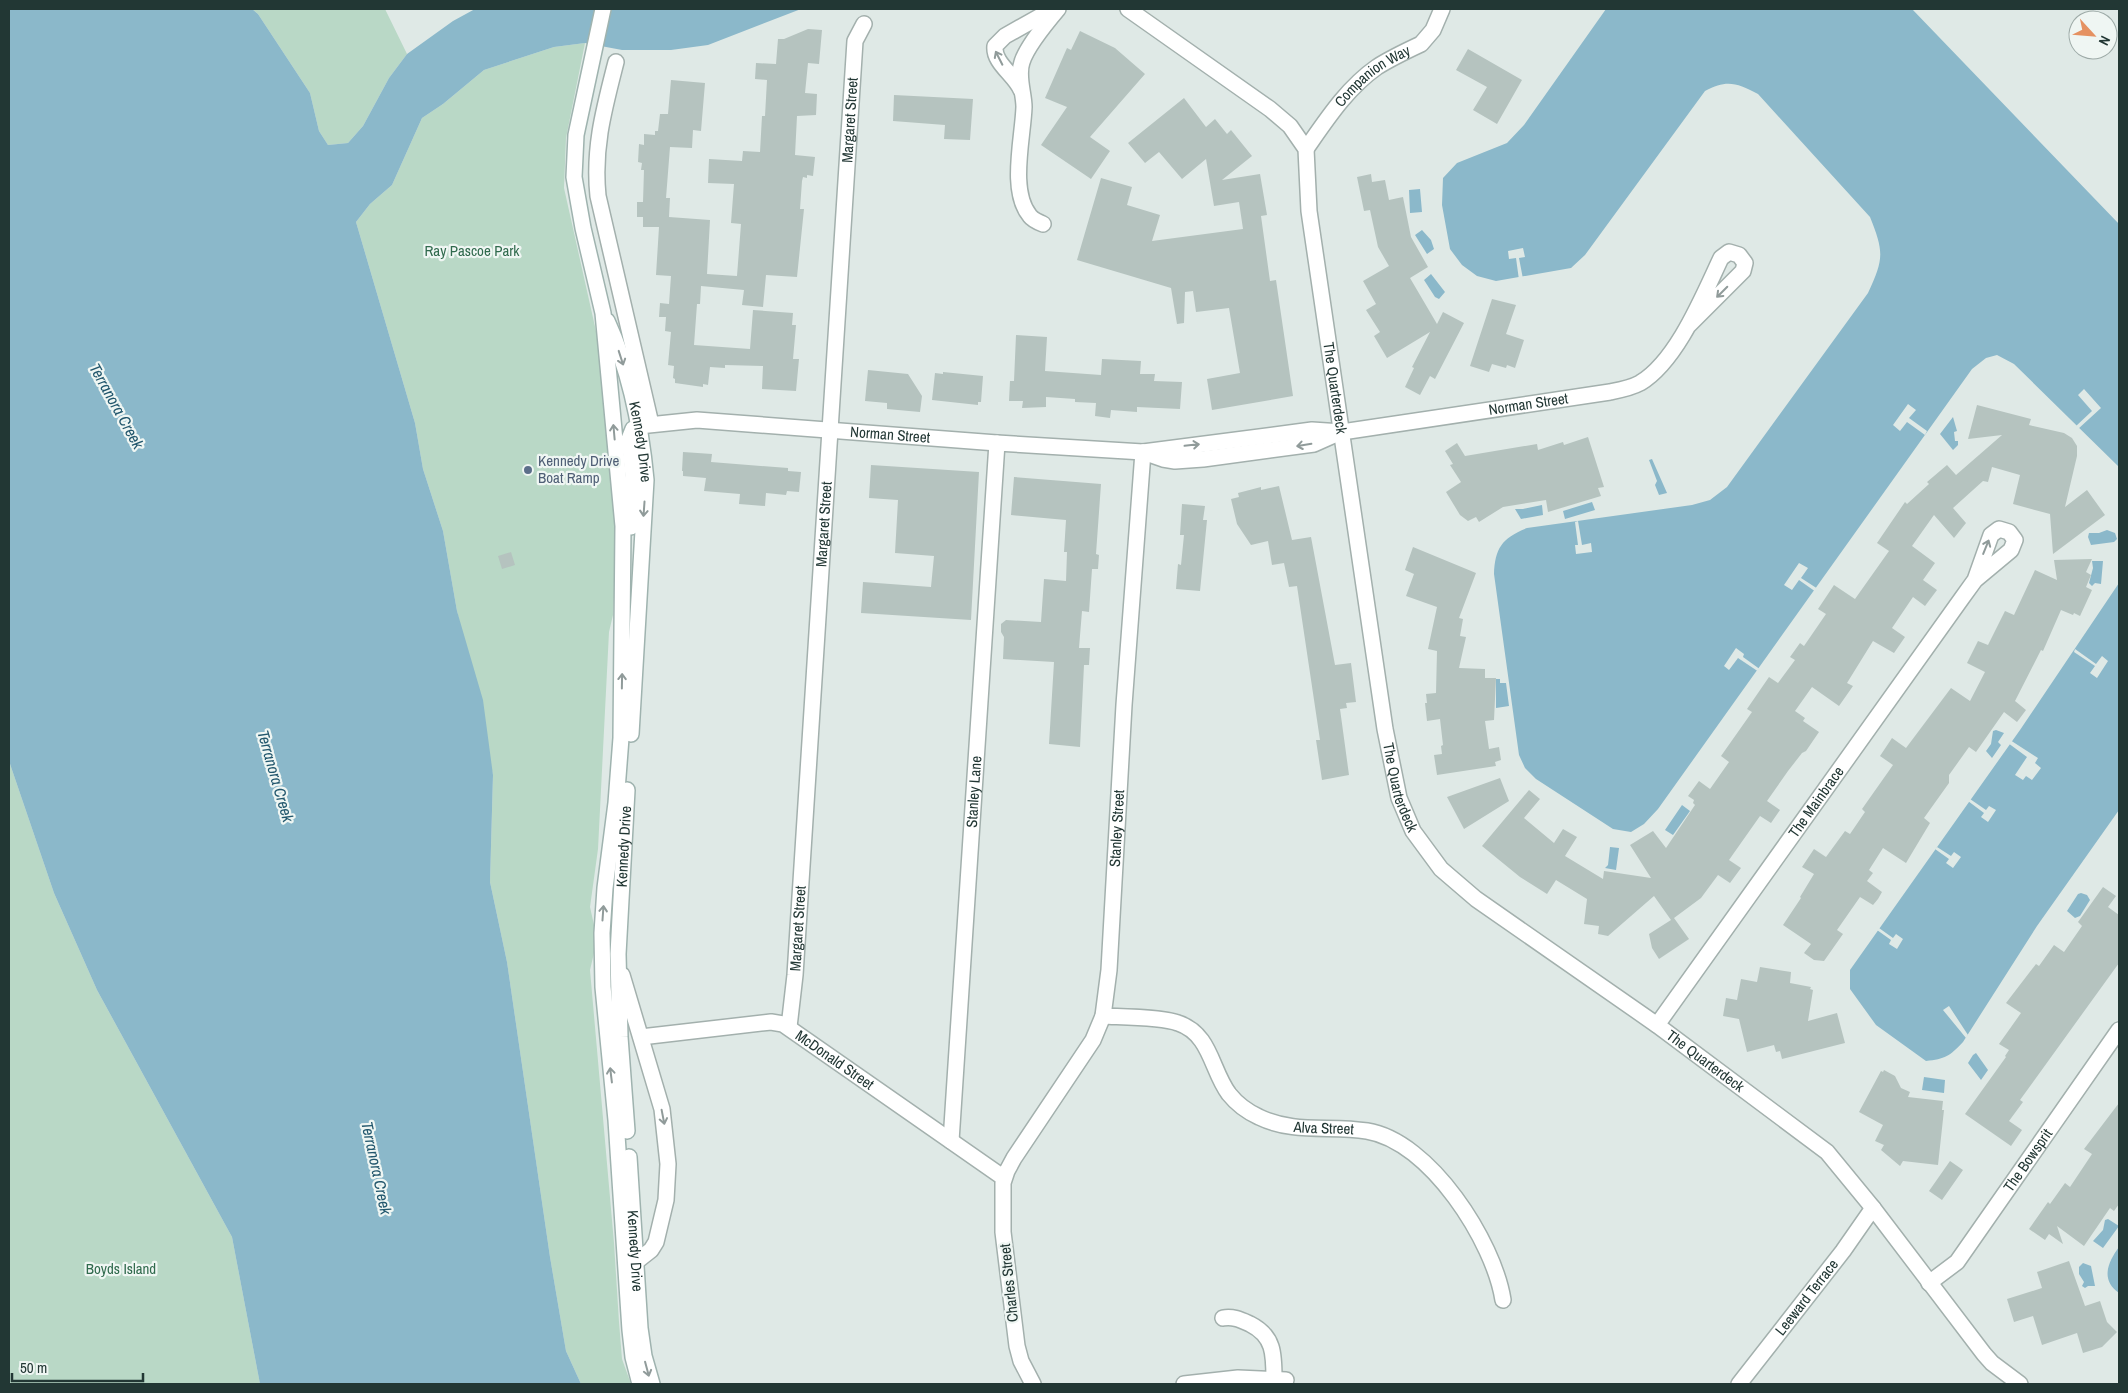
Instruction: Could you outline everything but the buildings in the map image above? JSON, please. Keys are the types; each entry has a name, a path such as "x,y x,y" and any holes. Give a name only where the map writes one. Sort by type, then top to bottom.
{"street":[{"name":"Kennedy Drive","path":"603,9 576,135 574,177 583,228 603,313 623,526 621,738 616,802 604,888 602,933 603,987 616,1120 632,1357 640,1384"},
{"path":"1023,99 1018,84 997,58 995,46 1005,36 1053,9"},
{"path":"1042,224 1027,212 1020,189 1023,99 1020,74 1022,61 1058,9"},
{"path":"1128,9 1275,114 1290,126 1306,149"},
{"name":"Companion Way","path":"1306,149 1342,100 1360,81 1377,67 1422,44 1442,9"},
{"name":"Margaret Street","path":"789,1027 795,975 855,41 864,24"},
{"path":"616,62 598,142 596,178 598,196 645,425 633,428 629,434 633,501 631,529 623,558"},
{"name":"The Quarterdeck","path":"1306,149 1309,211 1390,760 1399,798 1413,830 1441,869 1476,899 1657,1025 1826,1152 1872,1208 1984,1354 1992,1363 2020,1384"},
{"name":"Norman Street","path":"645,425 697,420 1143,452 1312,430 1342,432 1610,392 1632,387 1653,374 1688,326 1743,271 1745,263 1738,255 1729,252 1721,258 1688,326"},
{"name":"Kennedy Drive","path":"603,313 622,359 645,425 646,480 620,934 620,1037 637,1261 640,1328 644,1356 652,1384"},
{"name":"Stanley Lane","path":"952,1141 997,443"},
{"name":"Stanley Street","path":"1004,1178 1014,1158 1088,1050 1103,1016 1109,970 1125,695 1143,452"},
{"name":"The Mainbrace","path":"1657,1025 1975,580"},
{"path":"620,934 620,965 662,1109 668,1164 666,1200 657,1239 651,1250 637,1261"},
{"name":"Alva Street","path":"1103,1016 1172,1021 1190,1028 1205,1045 1230,1096 1243,1108 1260,1117 1278,1124 1297,1128 1368,1131 1401,1145 1429,1167 1453,1195 1486,1246 1495,1267 1503,1300"},
{"name":"McDonald Street","path":"641,1037 771,1022 789,1027 1004,1178"},
{"name":"The Bowsprit","path":"1929,1283 1957,1262 2119,1030"},
{"name":"Charles Street","path":"1004,1178 1002,1193 1003,1232 1014,1327 1019,1357 1033,1384"},
{"name":"Leeward Terrace","path":"1740,1384 1843,1251 1872,1208"},
{"path":"1184,1384 1238,1378 1280,1379 1273,1352 1265,1334 1241,1320 1223,1318"}],"green space":[{"path":"252,9 385,9 407,54 389,78 363,126 348,143 328,145 319,131 310,93 258,14"},
{"name":"Ray Pascoe Park","path":"585,43 566,138 564,188 604,367 616,513 616,562 613,615 609,632 598,849 590,907 594,925 594,953 590,970 614,1243 622,1359 631,1384 581,1384 566,1351 550,1257 507,962 490,882 493,775 457,611 443,531 423,469 415,423 356,222 370,204 392,185 422,118 443,104 484,70 554,47"},
{"name":"Boyds Island","path":"9,761 54,893 97,990 232,1237 260,1384 9,1384"}],"water":[{"name":"Terranora Creek","path":"9,9 252,9 258,14 310,93 319,131 328,145 348,143 363,126 389,78 407,54 453,21 475,9 801,9 708,45 671,50 622,50 585,43 554,47 484,70 443,104 422,118 392,185 370,204 356,222 415,423 423,469 443,531 457,611 483,700 493,775 490,882 507,962 550,1257 566,1351 581,1384 260,1384 232,1237 97,990 54,893 9,761"},
{"path":"1606,9 1912,9 2119,224 2119,467 2014,364 1997,355 1986,358 1972,369 1658,809 1644,824 1631,832 1613,829 1536,779 1525,768 1519,755 1494,574 1498,551 1511,536 1527,528 1692,505 1710,500 1727,487 1868,293 1877,272 1880,247 1870,217 1758,94 1738,85 1726,84 1705,91 1585,255 1571,268 1496,281 1477,276 1462,265 1450,249 1442,205 1443,178 1457,163 1507,143 1524,125"},
{"path":"1420,189 1422,212 1410,213 1409,190"},
{"path":"1422,230 1431,240 1434,249 1427,254 1415,235"},
{"path":"1431,274 1445,292 1439,299 1435,297 1424,280"},
{"path":"1953,417 1957,431 1954,432 1955,441 1958,441 1958,445 1953,450 1940,434"},
{"path":"1652,459 1667,493 1659,495 1655,485 1657,481 1649,460"},
{"path":"1592,502 1595,510 1565,519 1563,511"},
{"path":"1542,505 1543,515 1521,519 1515,509 1523,509"},
{"path":"2107,530 2115,533 2117,539 2114,542 2091,545 2088,537 2089,533 2099,533"},
{"path":"2092,561 2103,561 2101,584 2095,583 2092,586 2089,583 2093,568"},
{"path":"2119,583 2119,810 2037,926 1963,1042 1947,1056 1926,1061 1876,1025 1850,989 1850,970 2020,730"},
{"path":"1496,679 1500,679 1500,683 1506,683 1509,706 1496,708"},
{"path":"1996,730 2004,733 1998,742 2001,745 1992,758 1986,751 1991,744 1993,731"},
{"path":"1682,805 1690,811 1673,835 1665,830"},
{"path":"1610,847 1619,848 1616,870 1605,868 1608,865"},
{"path":"2078,894 2087,895 2090,900 2080,916 2075,918 2067,911"},
{"path":"1976,1053 1988,1070 1981,1080 1968,1063"},
{"path":"1924,1077 1945,1080 1944,1093 1922,1090"},
{"path":"2108,1219 2119,1226 2103,1248 2093,1241 2103,1230 2105,1220"},
{"path":"2119,1247 2119,1293 2109,1282 2108,1271 2109,1265"},
{"path":"2083,1263 2091,1266 2095,1286 2085,1288 2082,1286 2084,1282 2079,1274 2079,1267"}],"pier":[{"path":"1523,248 1525,257 1519,258 1523,279 1519,280 1516,258 1509,259 1508,251"},
{"path":"2084,389 2101,408 2078,429 2075,427 2092,411 2078,395"},
{"path":"1908,404 1916,410 1909,418 1927,431 1925,435 1907,422 1900,431 1893,425"},
{"path":"1578,521 1582,545 1591,543 1592,552 1576,554 1575,545 1578,545 1575,522"},
{"path":"1799,563 1808,568 1801,578 1818,589 1816,592 1799,580 1792,590 1784,585"},
{"path":"1736,648 1744,654 1743,657 1761,670 1759,672 1738,658 1729,670 1724,666"},
{"path":"2075,649 2096,664 2102,656 2108,661 2097,678 2090,673 2095,666 2074,652"},
{"path":"2010,740 2038,758 2035,763 2041,768 2032,780 2026,776 2023,780 2015,775 2027,757 2008,743"},
{"path":"1970,799 1986,810 1989,806 1996,810 1988,822 1981,817 1984,813 1968,801"},
{"path":"1937,847 1951,856 1954,852 1961,857 1953,868 1946,863 1949,859 1935,849"},
{"path":"1879,928 1893,938 1896,934 1903,939 1897,949 1889,944 1891,940 1877,930"},
{"path":"1949,1006 1968,1035 1966,1038 1943,1010"}],"place":[{"name":"Kennedy Drive Boat Ramp","path":"528,470"}]}
